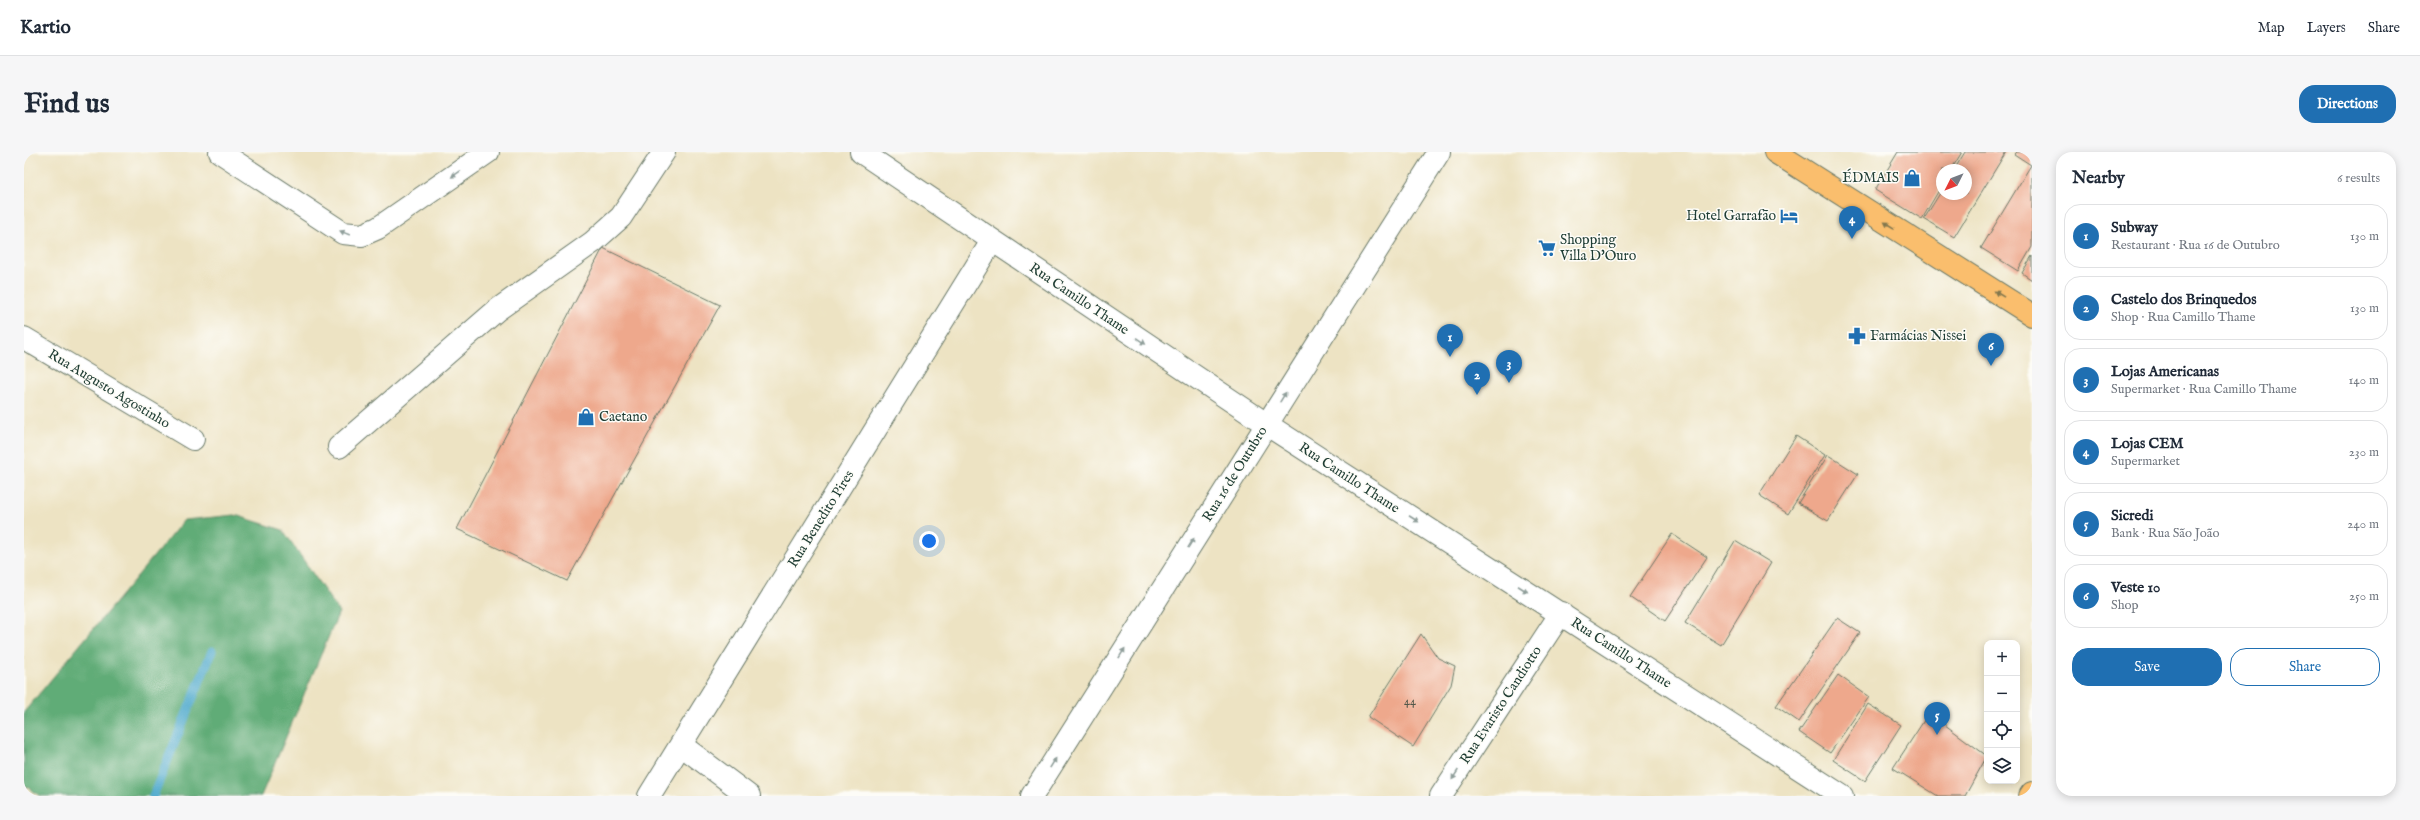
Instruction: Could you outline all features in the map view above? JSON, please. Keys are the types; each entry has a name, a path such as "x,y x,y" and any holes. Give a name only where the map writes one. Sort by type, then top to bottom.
{"main road":[{"path":"1775,152 2032,315"}],"street":[{"path":"220,152 343,233 356,236 378,228 488,152"},
{"path":"339,447 497,310 592,242 621,217 664,152"},
{"name":"Rua Camillo Thame","path":"861,152 1266,424 1842,796"},
{"name":"Rua 16 de Outubro","path":"1032,796 1438,152"},
{"name":"Rua Benedito Pires","path":"649,796 992,241"},
{"name":"Rua Augusto Agostinho","path":"24,338 193,440"},
{"name":"Rua Evaristo Candiotto","path":"1441,796 1561,614"},
{"path":"681,744 749,796"}],"green space":[{"path":"235,515 283,530 339,612 261,796 40,796 24,785 24,712 184,520"}],"building":[{"name":"ÉDMAIS","path":"1898,152 1962,152 1955,164 1936,164 1936,195 1922,219 1875,190"},
{"path":"1965,152 2006,152 1954,237 1924,219 1936,200 1972,200 1972,164 1958,164"},
{"path":"2016,152 2032,152 2032,247 2018,271 1981,248 2031,165 2014,154"},
{"name":"Caetano","path":"603,248 720,305 567,581 457,529"},
{"path":"2032,256 2032,280 2022,273"},
{"path":"1796,436 1825,455 1788,514 1759,495"},
{"path":"1828,455 1858,474 1828,521 1798,503"},
{"path":"1672,534 1707,557 1665,621 1630,597"},
{"path":"1735,541 1771,563 1721,645 1685,623"},
{"path":"1837,618 1860,633 1799,722 1776,706"},
{"path":"1421,634 1438,658 1455,666 1451,685 1413,747 1368,717"},
{"path":"1838,675 1869,697 1830,753 1799,732"},
{"path":"1868,704 1901,725 1865,781 1833,760"},
{"path":"1929,713 1984,754 1984,761 1965,796 1938,796 1893,768"}],"waterway":[{"path":"153,796 212,651"}],"place":[{"name":"ÉDMAIS","path":"1912,178"},
{"name":"Hotel Garrafão","path":"1789,216"},
{"name":"Lojas CEM","path":"1852,239"},
{"name":"Shopping Villa D'Ouro","path":"1547,248"},
{"name":"Farmácias Nissei","path":"1857,336"},
{"name":"Subway","path":"1450,357"},
{"name":"Veste 10","path":"1991,366"},
{"name":"Lojas Americanas","path":"1509,383"},
{"name":"Castelo dos Brinquedos","path":"1477,395"},
{"name":"Caetano","path":"586,417"},
{"name":"Sicredi","path":"1937,735"}]}
